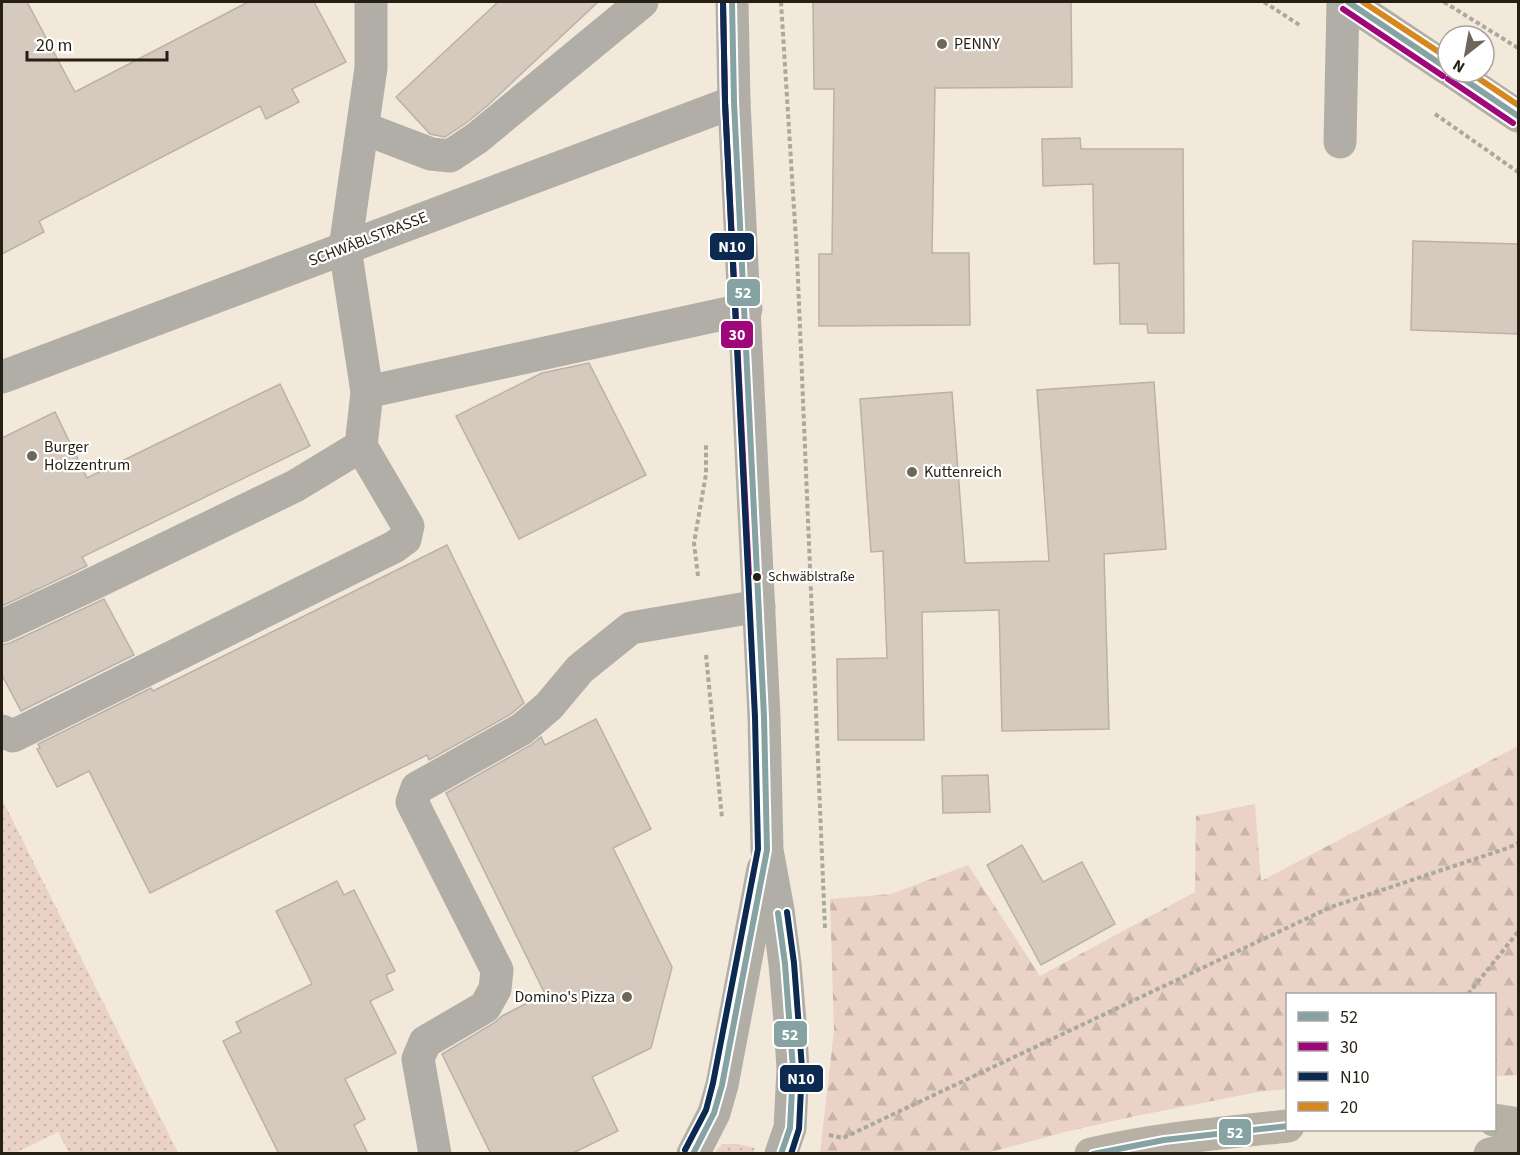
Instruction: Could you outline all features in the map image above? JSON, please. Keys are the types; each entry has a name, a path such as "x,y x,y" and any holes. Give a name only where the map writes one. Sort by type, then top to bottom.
{"main road":[{"path":"1496,1120 1518,1124"},
{"path":"1091,1154 1218,1133 1286,1126"},
{"path":"1490,1154 1518,1147"}],"street":[{"path":"2,732 13,736 394,547 405,538 408,526 361,446 367,392 345,248 371,68 372,2"},
{"path":"363,128 431,154 450,156 477,138 642,2"},
{"path":"732,2 734,102 746,309 764,717 767,850 785,964 793,1069 789,1128 781,1154"},
{"path":"1340,142 1343,2"},
{"path":"1348,2 1436,61"},
{"path":"1471,84 1518,116"},
{"name":"SCHWÄBLSTRASSE","path":"2,377 734,102"},
{"path":"367,392 746,309"},
{"path":"2,626 295,486 361,446"},
{"path":"435,1154 418,1059 425,1042 485,1007 495,989 497,970 412,802 417,788 522,729 549,706 580,669 631,628 759,606"},
{"path":"693,1154 714,1113 722,1085 767,850"}],"path":[{"path":"781,2 797,256 825,930"},
{"path":"1264,2 1342,52"},
{"path":"1444,2 1518,48"},
{"path":"1435,113 1518,172"},
{"path":"706,441 706,474 694,543 723,824"},
{"path":"843,1138 1331,907 1518,843"},
{"path":"1469,993 1518,932"}],"green space":[{"path":"1518,746 1518,1075 1496,1076 1496,993 1286,993 1286,1089 1258,1092 1131,1117 987,1153 820,1153 834,1031 830,899 891,894 968,865 1040,976 1195,892 1196,816 1255,804 1261,881"},
{"path":"2,799 178,1153 69,1153 58,1132 15,1153 2,1153"},
{"path":"722,1144 738,1144 755,1148 753,1153 715,1153"}],"building":[{"path":"2,2 27,2 75,92 248,2 314,2 346,62 292,89 299,102 266,119 260,106 39,221 44,232 2,254"},
{"path":"498,2 598,2 466,123 445,137 430,134 396,97"},
{"path":"813,2 1071,2 1072,87 935,88 932,253 969,253 970,325 819,326 819,254 832,254 834,89 814,89"},
{"path":"1080,138 1081,149 1183,149 1184,333 1148,333 1147,324 1120,324 1119,263 1094,264 1093,184 1043,186 1042,139"},
{"path":"1413,241 1518,244 1518,334 1411,330"},
{"path":"589,363 646,475 519,539 456,416 542,373"},
{"path":"1154,382 1166,549 1104,554 1109,729 1002,731 999,610 922,612 924,740 838,740 837,659 887,658 883,551 871,552 860,399 952,392 965,563 1049,561 1037,390"},
{"path":"280,384 310,446 82,557 87,566 2,606 2,438 55,412 87,478"},
{"path":"447,545 524,703 511,714 429,760 427,755 150,893 89,771 57,787 37,749 40,748 38,744 151,688 153,691"},
{"path":"104,599 134,655 21,711 2,675 2,645"},
{"path":"596,719 651,829 613,848 672,967 651,1048 592,1077 618,1131 571,1154 491,1154 442,1054 502,1016 545,994 446,793 531,745 541,737 545,745"},
{"path":"988,775 990,812 943,813 942,776"},
{"path":"1022,845 1043,882 1082,862 1115,924 1041,965 987,865"},
{"path":"337,881 344,895 354,890 395,971 386,975 393,990 370,1001 396,1053 345,1079 365,1119 354,1125 368,1154 279,1154 223,1041 241,1032 236,1022 312,984 276,911"}],"transit line":[{"name":"30","path":"723,2 725,102 749,577"},
{"name":"N10","path":"685,1150 706,1110 713,1083 758,849 755,717 725,102 723,2"},
{"name":"52","path":"693,1154 714,1113 722,1085 767,850 764,717 734,102 732,2"},
{"name":"52","path":"1348,2 1436,61"},
{"name":"20","path":"1363,2 1436,50"},
{"name":"30","path":"1343,9 1436,71"},
{"name":"30","path":"1455,84 1513,123"},
{"name":"52","path":"1471,84 1518,116"},
{"name":"20","path":"1487,84 1518,105"},
{"name":"N10","path":"787,912 794,963 802,1068 799,1129 791,1154"},
{"name":"52","path":"778,913 785,964 793,1069 790,1128 781,1154"},
{"name":"52","path":"1093,1154 1164,1140 1286,1126"}],"place":[{"name":"PENNY","path":"942,44"},
{"name":"Burger Holzzentrum","path":"32,456"},
{"name":"Kuttenreich","path":"912,472"},
{"name":"Schwäblstraße","path":"757,577"},
{"name":"Domino's Pizza","path":"627,997"}]}
